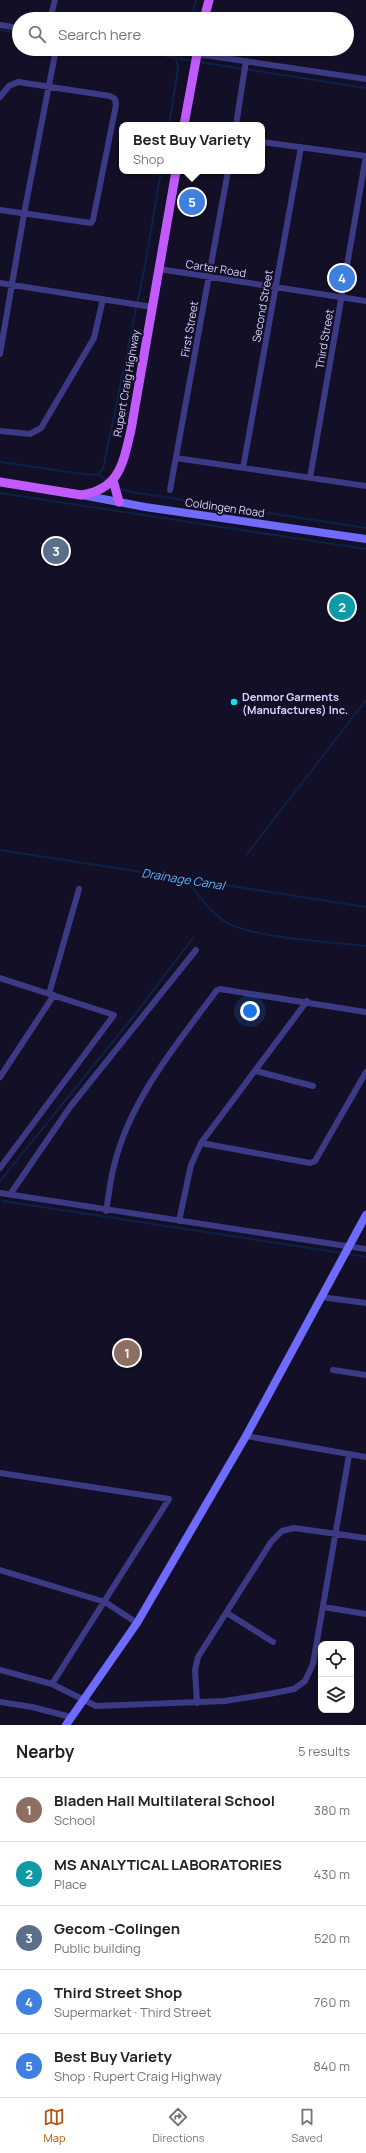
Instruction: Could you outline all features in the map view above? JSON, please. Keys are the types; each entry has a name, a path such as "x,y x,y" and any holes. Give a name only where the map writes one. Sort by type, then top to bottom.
{"main road":[{"path":"206,12 209,0"},
{"path":"185,122 196,56"},
{"name":"Rupert Craig Highway","path":"0,482 81,495 95,492 113,480 123,464 131,430 175,174"},
{"path":"113,480 119,502"},
{"name":"Coldingen Road","path":"81,495 366,539"},
{"path":"66,1725 137,1623 246,1436 366,1215"}],"street":[{"path":"52,12 55,0"},
{"path":"0,25 12,27"},
{"path":"0,354 11,285 54,56"},
{"path":"222,56 246,61 366,78"},
{"path":"236,122 246,61"},
{"path":"0,97 13,83 48,86 110,96 115,99 116,105 93,220 91,223 0,210"},
{"path":"265,142 366,156"},
{"name":"Second Street","path":"243,468 301,147"},
{"name":"Third Street","path":"310,478 366,156"},
{"name":"First Street","path":"170,490 227,174"},
{"name":"Carter Road","path":"159,269 366,300"},
{"path":"0,283 152,307"},
{"path":"0,431 30,434 41,428 94,338 103,299"},
{"path":"176,458 366,486"},
{"path":"0,1077 51,994 79,889"},
{"path":"11,1194 70,1107 196,950"},
{"path":"0,978 114,1015 0,1168"},
{"path":"106,1211 114,1165 128,1126 145,1090 217,990 220,989 307,1001 366,1012"},
{"path":"179,1221 192,1165 201,1143 307,1001"},
{"path":"256,1071 313,1086"},
{"path":"201,1143 310,1163 315,1161 366,1072"},
{"path":"0,1193 106,1211 366,1249"},
{"path":"321,1297 366,1303"},
{"path":"333,1370 366,1375"},
{"path":"246,1436 366,1457"},
{"path":"0,1670 52,1684 85,1699 96,1706 225,1702 294,1689 305,1681 313,1664 349,1455"},
{"path":"0,1473 169,1499 52,1684"},
{"path":"197,1703 196,1670 198,1657 272,1542 282,1531 294,1528 366,1538"},
{"path":"0,1570 105,1602 137,1623"},
{"path":"324,1607 366,1614"},
{"path":"227,1613 273,1642"},
{"path":"0,1702 32,1707 71,1717"}],"waterway":[{"path":"193,12 196,0"},
{"path":"0,30 12,32"},
{"path":"166,56 193,61"},
{"path":"169,122 178,69 176,58"},
{"path":"199,62 366,88"},
{"path":"0,462 89,475 98,474 103,469 145,266 160,174"},
{"path":"98,474 106,480"},
{"path":"118,488 131,492 366,528"},
{"path":"0,493 366,549"},
{"path":"247,854 366,700"},
{"name":"Drainage Canal","path":"0,850 366,907"},
{"path":"185,879 213,912 224,921 236,927 252,932 271,935 366,946"},
{"path":"0,1181 136,1013 193,938"},
{"path":"3,1201 342,1253"},
{"path":"348,1254 366,1257"}],"place":[{"name":"Best Buy Variety","path":"192,202"},
{"name":"Third Street Shop","path":"342,278"},
{"name":"Gecom -Colingen","path":"56,551"},
{"name":"MS ANALYTICAL LABORATORIES","path":"342,607"},
{"name":"Denmor Garments (Manufactures) Inc.","path":"234,702"},
{"name":"Bladen Hall Multilateral School","path":"127,1353"}]}
